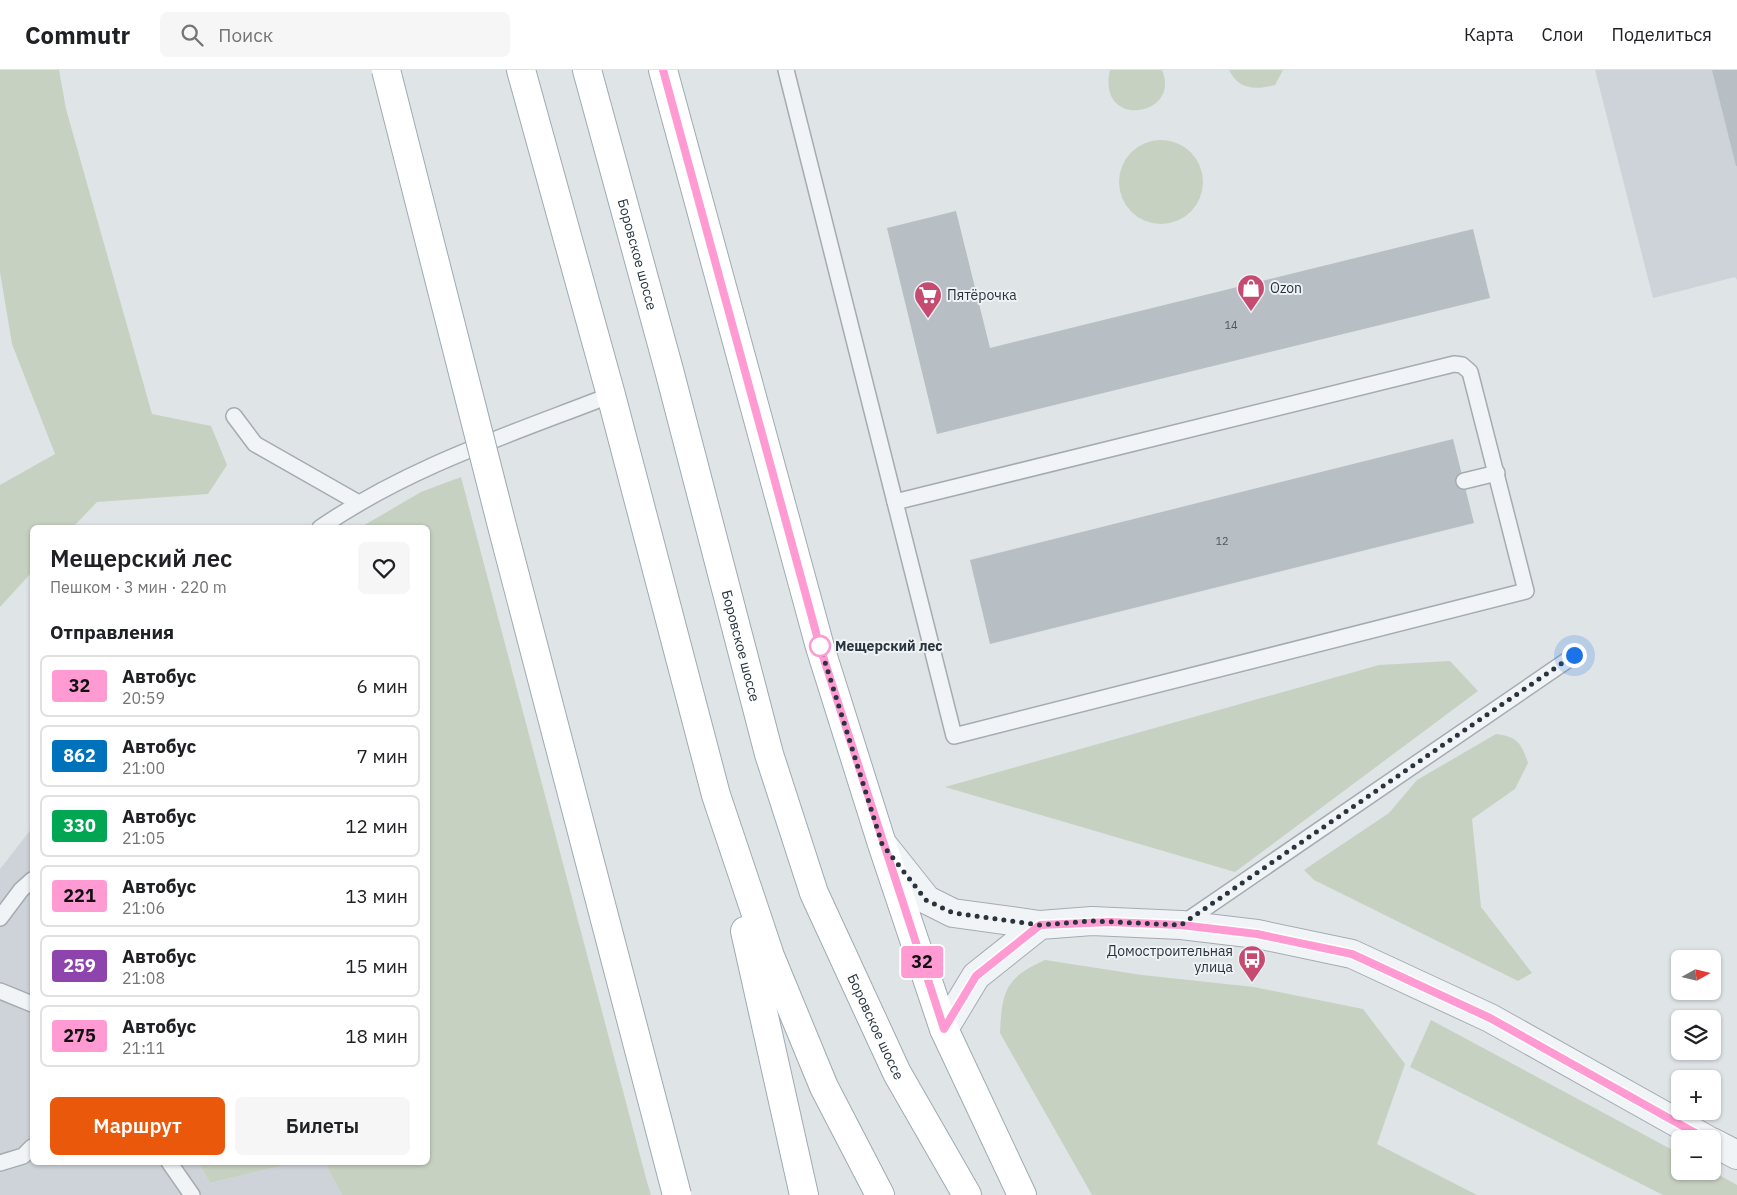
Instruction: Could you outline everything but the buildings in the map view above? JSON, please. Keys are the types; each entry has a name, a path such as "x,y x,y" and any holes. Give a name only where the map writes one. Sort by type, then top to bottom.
{"main road":[{"path":"386,70 502,526 677,1195"},
{"path":"521,70 611,395 716,795 804,1195"},
{"name":"Боровское шоссе","path":"587,70 671,379 769,754 814,893 897,1073 967,1195"},
{"path":"663,70 815,629 882,844 944,1029 1022,1195"},
{"path":"716,795 770,956 824,1087 880,1195"},
{"path":"1007,1160 1029,1195"}],"street":[{"path":"882,844 926,900 953,913 1040,925 1092,921 1181,925 1257,934 1352,954 1490,1018 1690,1130"},
{"path":"944,1029 976,976 1040,925"}],"lane":[{"path":"786,70 954,736 1526,591 1470,372 1462,365 1454,364 895,502"},
{"path":"324,525 357,502 423,469 611,395"},
{"path":"234,416 255,444 357,502"},
{"path":"1464,481 1497,473"},
{"path":"1181,925 1574,655"},
{"path":"0,918 21,890 30,882"},
{"path":"0,991 30,1003"},
{"path":"0,1163 23,1156 30,1149"},
{"path":"171,1165 192,1195"}],"shaded area":[{"path":"1595,70 1737,70 1737,280 1735,277 1653,298"},
{"path":"30,831 30,1165 200,1165 210,1183 286,1165 326,1165 342,1195 0,1195 0,869"}],"green space":[{"path":"0,70 59,70 66,109 152,414 211,426 227,465 208,494 97,502 75,525 30,525 30,574 0,607 0,485 55,454 12,344 0,272"},
{"path":"1110,70 1162,70 1165,86 1160,98 1151,106 1138,110 1126,109 1115,102 1109,89"},
{"path":"1229,70 1283,70 1275,85 1254,88 1243,85 1233,77"},
{"path":"1161,140 1177,143 1196,159 1200,166 1203,182 1200,198 1184,217 1177,221 1161,224 1145,221 1126,205 1122,198 1119,182 1122,166 1138,147 1145,143"},
{"path":"461,477 651,1195 342,1195 326,1165 430,1165 430,525 364,525 421,492"},
{"path":"1450,661 1478,691 1235,872 945,787 1379,665"},
{"path":"1496,734 1514,739 1523,750 1528,763 1515,789 1472,819 1481,907 1532,973 1518,981 1314,880 1304,870 1389,813 1417,780"},
{"path":"1045,960 1142,975 1254,987 1363,1009 1405,1064 1377,1144 1477,1195 1092,1195 1000,1033 1002,1006 1008,988 1021,973"},
{"path":"1431,1020 1671,1149 1671,1180 1721,1180 1721,1176 1737,1185 1737,1195 1663,1195 1410,1067"},
{"path":"200,1165 286,1165 210,1183"}],"bus line":[{"name":"32","path":"663,70 820,647 882,844 944,1029 976,976 1002,953 1040,925 1092,921 1181,925 1257,934 1352,954 1490,1018 1690,1130"}],"place":[{"name":"Ozon","path":"1251,312"},
{"name":"Пятёрочка","path":"928,319"},
{"name":"Мещерский лес","path":"820,646"},
{"name":"Домостроительная улица","path":"1252,983"}],"route":[{"path":"820,646 882,844 926,900 953,913 1040,925 1092,921 1181,925 1574,655"}]}
